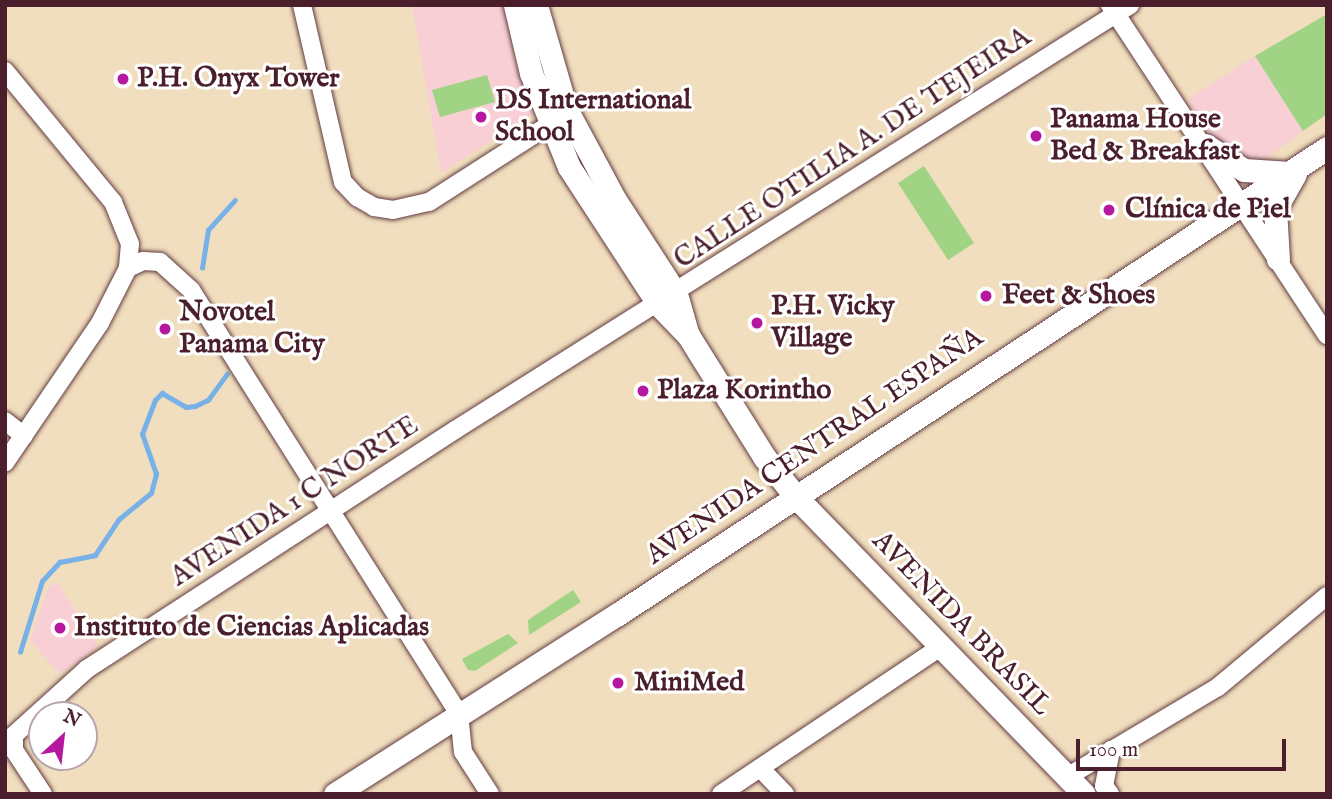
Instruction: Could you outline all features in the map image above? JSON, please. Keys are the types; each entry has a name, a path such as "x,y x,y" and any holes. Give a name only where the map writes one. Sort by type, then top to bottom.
{"main road":[{"path":"515,5 549,125 569,167 667,300"},
{"path":"536,5 566,109 667,300"},
{"path":"1205,145 1244,170 1295,170 1275,209 1278,259"},
{"name":"AVENIDA CENTRAL ESPAÑA","path":"335,794 1327,148"},
{"name":"AVENIDA BRASIL","path":"667,300 765,458 795,496 1084,794"}],"street":[{"path":"302,5 343,182 357,197 374,207 403,209 429,202 549,125"},
{"path":"1118,8 1327,335"},
{"name":"CALLE OTILIA A. DE TEJEIRA","path":"667,300 1118,8"},
{"path":"5,71 113,202 128,236 128,268 100,323 5,463"},
{"path":"128,268 143,261 160,262 178,275 332,509 459,714 463,752 489,794"},
{"name":"AVENIDA 1 C NORTE","path":"43,794 14,750 13,735 22,723 87,669 332,509 667,300"},
{"path":"5,421 24,436"},
{"path":"1067,777 1218,687 1327,596"},
{"path":"725,792 941,647"},
{"path":"1110,794 1104,786 1111,750"},
{"path":"760,768 785,794"}],"shaded area":[{"path":"412,5 504,5 515,64 533,114 441,173"},
{"path":"1255,56 1303,131 1264,160 1245,162 1213,140 1188,99"},
{"name":"Instituto de Ciencias Aplicadas","path":"57,582 98,647 59,674 30,640 47,589"}],"green space":[{"path":"1327,14 1327,114 1303,131 1255,56"},
{"path":"487,75 495,102 440,117 432,90"},
{"path":"924,166 974,243 948,260 898,183"},
{"path":"573,590 581,602 529,635 528,620"},
{"path":"508,634 518,643 475,671 468,670 462,659"}],"waterway":[{"path":"202,268 208,230 235,200"},
{"path":"20,652 42,581 60,562 95,555 119,519 151,493 156,474 142,434 155,400 162,393 186,407 195,406 208,400 227,374"}],"place":[{"name":"P.H. Onyx Tower","path":"123,79"},
{"name":"DS International School","path":"481,117"},
{"name":"Panama House Bed & Breakfast","path":"1036,136"},
{"name":"Clínica de Piel","path":"1109,210"},
{"name":"Feet & Shoes","path":"986,296"},
{"name":"P.H. Vicky Village","path":"757,323"},
{"name":"Novotel Panama City","path":"165,329"},
{"name":"Plaza Korintho","path":"643,391"},
{"name":"Instituto de Ciencias Aplicadas","path":"60,628"},
{"name":"MiniMed","path":"618,683"}]}
